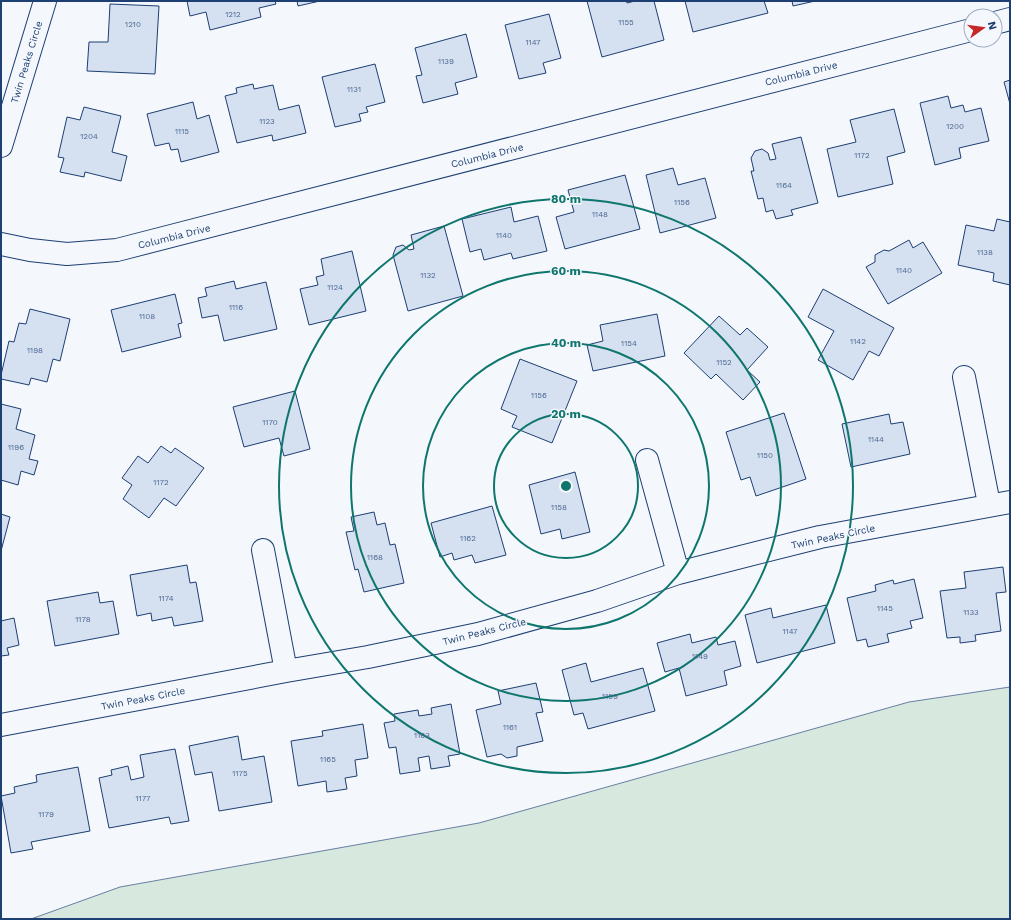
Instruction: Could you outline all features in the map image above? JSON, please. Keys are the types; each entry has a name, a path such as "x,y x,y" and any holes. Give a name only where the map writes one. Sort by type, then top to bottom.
{"street":[{"name":"Twin Peaks Circle","path":"1,146 45,1"},
{"name":"Columbia Drive","path":"1,244 30,250 67,254 117,250 963,32"},
{"path":"964,377 988,504"},
{"path":"647,460 678,573"},
{"name":"Twin Peaks Circle","path":"1,725 286,671 368,658 478,634 597,601 678,573 820,537 988,504 1010,502"},
{"path":"263,550 286,671"}],"shaded area":[{"path":"1010,687 1010,919 31,919 120,887 479,823 909,702"}],"building":[{"path":"187,1 275,1 276,4 259,8 261,17 210,30 206,12 190,16"},
{"path":"297,1 320,1 298,6"},
{"path":"587,1 626,1 627,3 635,1 654,1 664,40 602,57"},
{"path":"685,1 764,1 768,13 693,32"},
{"path":"792,1 815,1 793,6"},
{"path":"110,4 159,6 155,74 87,71 89,42 108,42"},
{"path":"549,14 561,58 543,63 546,73 519,79 505,25"},
{"path":"466,34 477,77 455,83 458,94 423,103 416,76 422,75 415,48"},
{"path":"375,64 385,102 366,107 368,112 359,114 361,121 335,127 322,77"},
{"path":"1010,80 1010,104 1004,82"},
{"path":"253,84 254,89 273,85 279,110 299,105 306,133 273,141 272,135 237,143 225,96 237,93 236,88"},
{"path":"948,96 951,108 963,105 965,112 981,108 989,141 959,148 961,158 935,165 920,103"},
{"path":"193,102 197,119 209,115 219,152 181,162 178,149 171,150 169,143 155,146 147,114"},
{"path":"84,107 121,116 112,152 127,156 121,181 85,172 84,177 60,172 64,158 58,157 67,117 80,120"},
{"path":"894,109 905,152 887,157 893,184 838,197 827,149 856,142 850,120"},
{"path":"801,137 818,203 791,210 793,215 776,219 773,210 766,212 763,198 758,199 751,171 754,171 751,158 755,151 762,149 768,153 770,160 776,159 772,144"},
{"path":"673,168 678,185 705,178 716,218 660,233 646,175"},
{"path":"625,175 640,229 565,249 556,217 574,212 568,190"},
{"path":"511,207 514,222 538,216 547,251 513,259 511,253 484,260 481,249 470,252 462,219"},
{"path":"997,219 1010,222 1010,285 993,281 994,273 958,265 966,225 994,231"},
{"path":"444,226 463,296 408,311 393,255 396,247 403,245 409,250 414,249 411,235"},
{"path":"909,240 913,248 923,242 942,273 888,304 866,267 875,262 875,255 884,250 889,251"},
{"path":"352,251 366,311 309,325 300,289 318,285 316,277 324,275 321,259"},
{"path":"234,281 236,289 266,282 277,329 224,341 218,315 202,318 198,298 207,296 205,288"},
{"path":"823,289 894,328 879,356 869,351 853,380 818,360 834,331 808,317"},
{"path":"175,294 182,323 178,324 181,337 122,352 111,310"},
{"path":"30,309 70,319 60,361 53,359 47,382 31,378 29,385 1,379 1,375 9,341 14,342 19,323 26,324"},
{"path":"657,314 665,356 593,371 587,345 603,341 600,325"},
{"path":"719,316 740,335 747,328 768,347 747,370 760,382 743,400 716,374 711,379 684,353"},
{"path":"520,359 577,381 552,443 512,427 517,416 501,409"},
{"path":"295,391 310,449 284,456 279,438 244,447 233,407"},
{"path":"1,404 21,409 16,429 35,435 29,459 38,461 34,475 21,471 18,485 1,480"},
{"path":"784,413 806,479 756,496 750,477 741,480 726,432"},
{"path":"889,414 891,424 903,422 910,454 851,467 842,424"},
{"path":"161,446 171,453 175,448 204,468 176,506 164,498 149,518 123,499 132,485 122,478 138,456 148,463"},
{"path":"575,472 590,532 562,539 560,529 541,534 529,485"},
{"path":"492,506 506,555 475,563 472,555 454,560 452,553 440,557 431,523"},
{"path":"374,512 377,525 385,523 390,545 395,544 404,583 364,592 358,569 355,570 346,532 354,531 351,517"},
{"path":"1,514 10,517 1,551"},
{"path":"187,565 190,583 196,582 203,621 174,626 172,617 152,621 151,613 137,616 130,575"},
{"path":"1003,567 1006,592 996,593 1001,631 975,635 976,641 960,643 960,637 947,638 940,591 966,588 964,572"},
{"path":"914,579 923,618 910,621 912,628 887,634 889,642 868,647 866,639 857,641 847,598 876,591 875,585 893,580 894,584"},
{"path":"98,592 100,603 113,601 119,634 55,646 47,601"},
{"path":"826,605 835,643 757,663 745,615 771,608 773,618"},
{"path":"14,618 19,645 7,648 9,655 1,656 1,621"},
{"path":"690,634 692,643 716,637 718,645 735,641 741,666 724,671 727,685 686,696 679,668 665,672 657,643"},
{"path":"586,663 591,682 643,668 655,711 588,729 583,713 574,715 562,670"},
{"path":"536,683 543,712 536,713 543,741 517,747 517,756 507,758 501,754 487,757 476,710 501,704 498,691"},
{"path":"451,704 460,754 448,756 450,766 431,769 429,756 418,758 420,771 400,774 396,747 389,748 384,723 395,721 394,714 418,710 419,716 432,714 431,708"},
{"path":"363,724 368,758 355,760 357,776 345,778 347,789 327,792 326,781 298,786 291,741 323,736 322,731"},
{"path":"238,736 242,760 264,756 272,802 219,811 212,772 195,775 189,746"},
{"path":"175,749 189,821 171,824 169,817 109,828 99,778 112,775 111,770 128,766 131,780 144,777 140,755"},
{"path":"78,767 90,831 31,842 33,849 11,853 1,796 15,793 14,787 37,782 36,775"}]}
